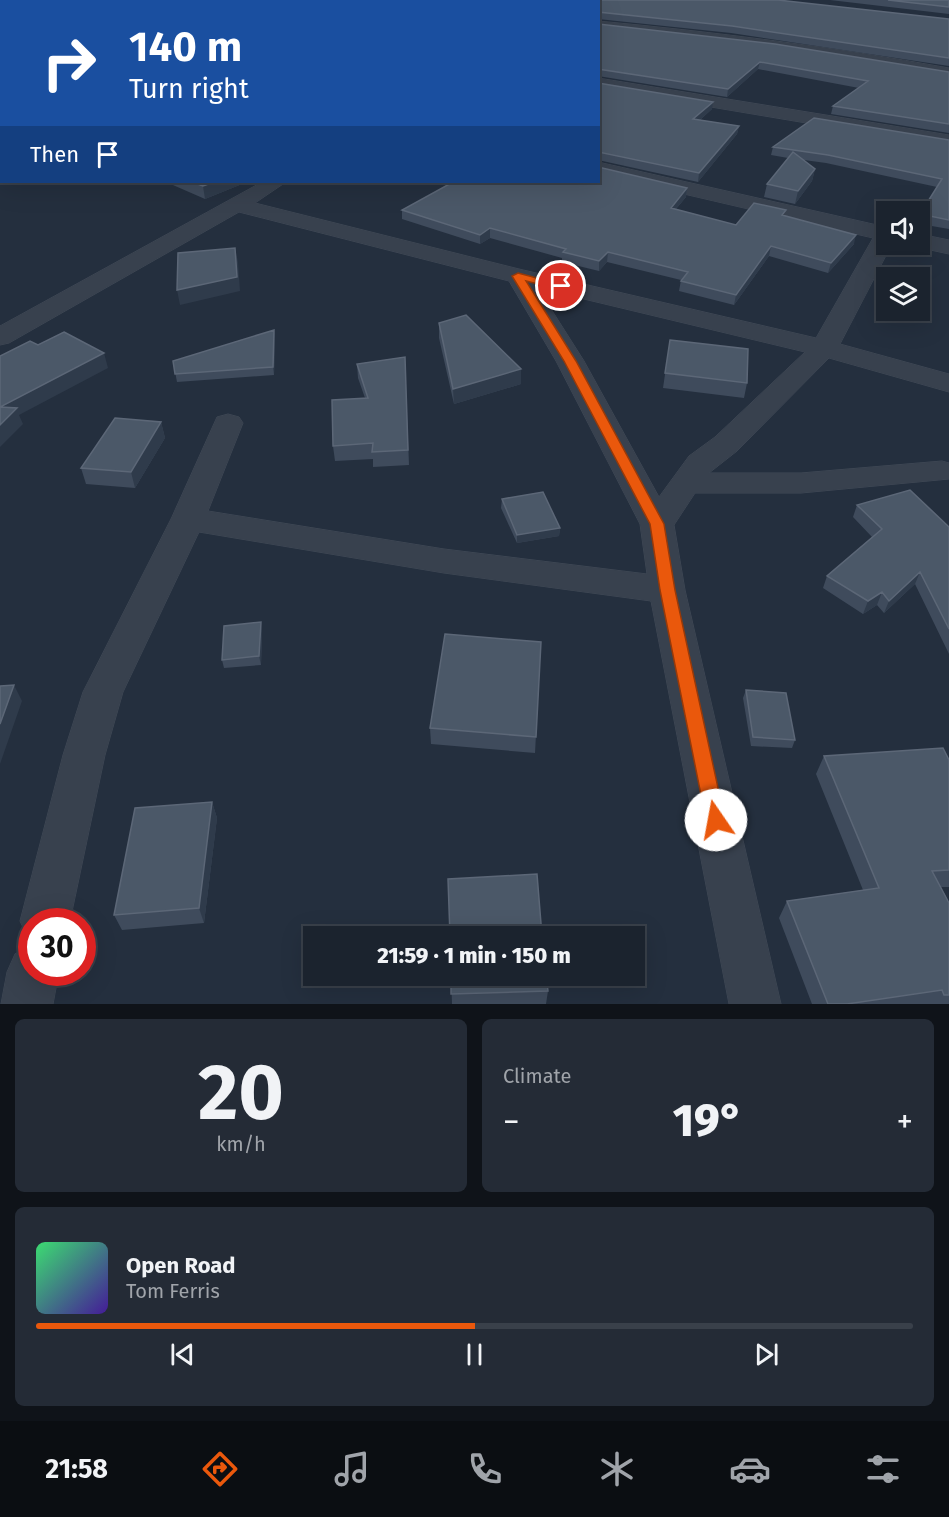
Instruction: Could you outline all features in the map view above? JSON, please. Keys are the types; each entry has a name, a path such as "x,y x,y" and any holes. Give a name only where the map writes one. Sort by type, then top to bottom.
{"street":[{"path":"600,25 715,36 857,56 949,73"},
{"path":"600,83 949,141"},
{"path":"600,168 876,232"},
{"path":"0,337 274,183"},
{"path":"234,204 518,276 824,348 949,383"},
{"path":"930,243 949,247"},
{"path":"657,524 700,463 726,444 824,348 876,252"},
{"path":"518,276 570,361 657,524 667,590 754,1004"},
{"path":"48,908 84,754 103,692 188,519 228,423"},
{"path":"686,483 801,483 942,471"},
{"path":"188,519 444,561 667,590"},
{"path":"27,1004 30,986"}],"building":[{"path":"600,0 778,0 949,19 949,58 732,26 600,12"},
{"path":"888,0 949,0 949,7"},
{"path":"600,24 775,44 949,72 949,124 833,106 868,81 760,62 728,89 600,69"},
{"path":"600,83 713,102 693,119 739,126 699,173 600,152"},
{"path":"814,118 949,140 949,220 930,216 930,201 928,201 942,179 828,155 773,147"},
{"path":"793,152 815,169 798,191 767,184"},
{"path":"600,167 687,188 671,208 736,225 754,203 786,210 782,215 856,235 831,263 771,246 736,295 681,281 688,272 608,252 599,261 563,252 566,249 490,228 480,235 402,210 451,183 600,183"},
{"path":"195,183 211,183 203,186"},
{"path":"235,248 237,277 177,290 178,253"},
{"path":"466,315 521,369 453,389 439,323"},
{"path":"274,330 273,367 175,374 173,361"},
{"path":"64,332 104,353 0,407 0,356 30,341 38,345"},
{"path":"670,340 748,349 747,383 665,373"},
{"path":"405,357 408,450 372,452 373,443 333,446 332,400 368,398 357,364"},
{"path":"0,407 17,408 0,425"},
{"path":"115,418 161,422 131,472 81,468"},
{"path":"910,490 949,527 949,629 920,572 889,601 882,592 868,601 827,576 882,529 857,505"},
{"path":"543,492 560,528 517,535 502,499"},
{"path":"261,622 259,656 222,660 224,626"},
{"path":"445,634 541,642 536,737 430,728"},
{"path":"14,685 0,724 0,686"},
{"path":"746,690 786,693 795,740 753,737"},
{"path":"943,748 949,760 949,870 932,871 949,903 949,995 944,995 942,990 847,1004 828,1004 787,901 879,888 824,756"},
{"path":"212,802 199,908 114,915 135,808"},
{"path":"537,874 541,926 450,926 448,879"},
{"path":"451,986 547,986 548,991 451,994"}],"route":[{"path":"561,286 518,276 570,361 657,524 667,590 716,820"}]}
